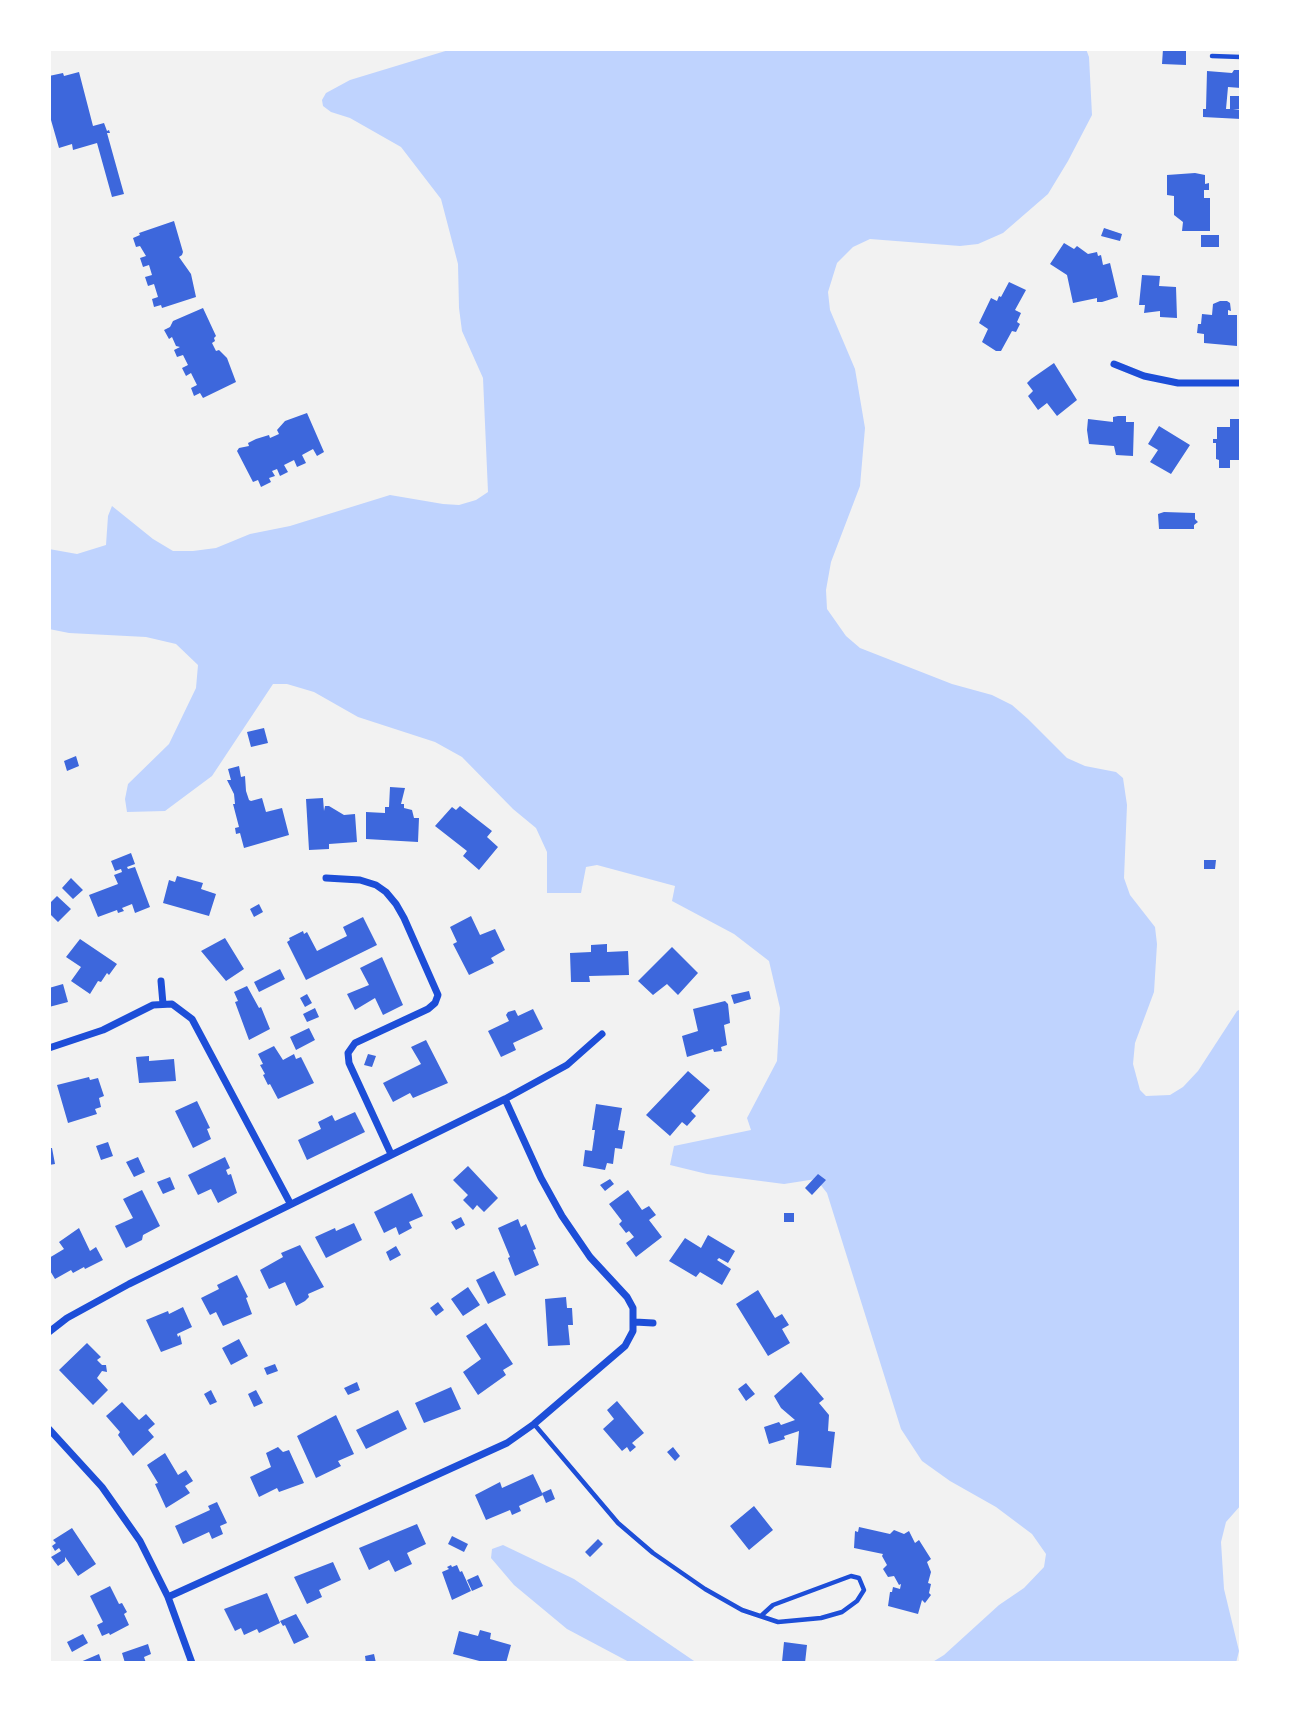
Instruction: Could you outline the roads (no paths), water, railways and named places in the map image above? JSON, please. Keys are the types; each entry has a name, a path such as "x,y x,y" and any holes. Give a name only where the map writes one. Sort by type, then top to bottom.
{"street":[{"path":"1114,364 1144,376 1178,383 1241,383"},
{"path":"326,878 345,877 360,880 376,885 386,892 404,918 438,995 435,1003 428,1009 355,1043 348,1053 349,1063 391,1154"},
{"path":"161,981 163,1004"},
{"path":"49,1048 103,1030 153,1005 172,1004 191,1019 290,1203"},
{"path":"49,1332 118,1289 505,1099 567,1065 602,1034"},
{"path":"168,1597 507,1443 534,1424 630,1339 635,1322 633,1308 627,1297 590,1257 562,1216 541,1178 505,1099"},
{"path":"635,1322 653,1323"},
{"path":"49,1429 102,1487 140,1541 168,1597 192,1663"}],"lane":[{"path":"1212,56 1241,57"},
{"path":"534,1424 618,1522 653,1553 705,1589 742,1610 778,1622 821,1618 842,1612 857,1601 864,1590 859,1578 850,1576 772,1605 762,1615"}],"water":[{"path":"452,49 1086,49 1089,57 1092,115 1048,194 1003,233 978,244 960,246 870,239 853,247 837,263 828,292 830,310 855,369 865,428 860,486 831,562 826,590 827,609 846,636 860,648 952,684 992,695 1012,705 1067,758 1085,766 1116,772 1123,778 1127,805 1124,878 1130,895 1155,927 1157,944 1154,992 1135,1043 1133,1064 1140,1090 1146,1096 1170,1095 1183,1087 1198,1071 1237,1011 1241,1009 1241,1505 1226,1522 1221,1542 1224,1589 1239,1651 1236,1663 931,1663 944,1655 999,1605 1024,1588 1044,1567 1046,1554 1032,1534 996,1507 950,1481 922,1461 901,1429 827,1193 816,1179 784,1184 707,1174 670,1165 674,1146 751,1130 747,1118 777,1061 780,1008 769,961 734,934 672,901 675,886 597,865 586,867 581,893 547,893 547,852 536,828 513,809 462,757 435,742 358,717 314,692 287,684 273,684 212,776 165,811 127,812 125,799 128,784 169,744 196,688 198,665 176,644 146,637 69,633 49,629 49,549 77,554 106,545 108,516 112,506 153,539 173,551 193,551 216,548 250,534 290,526 390,495 459,505 476,500 488,492 483,378 462,331 458,264 441,199 401,147 350,118 331,112 323,106 322,100 326,93 350,80"},
{"path":"503,1545 574,1579 697,1663 631,1663 567,1629 514,1585 491,1558 492,1549"}]}
